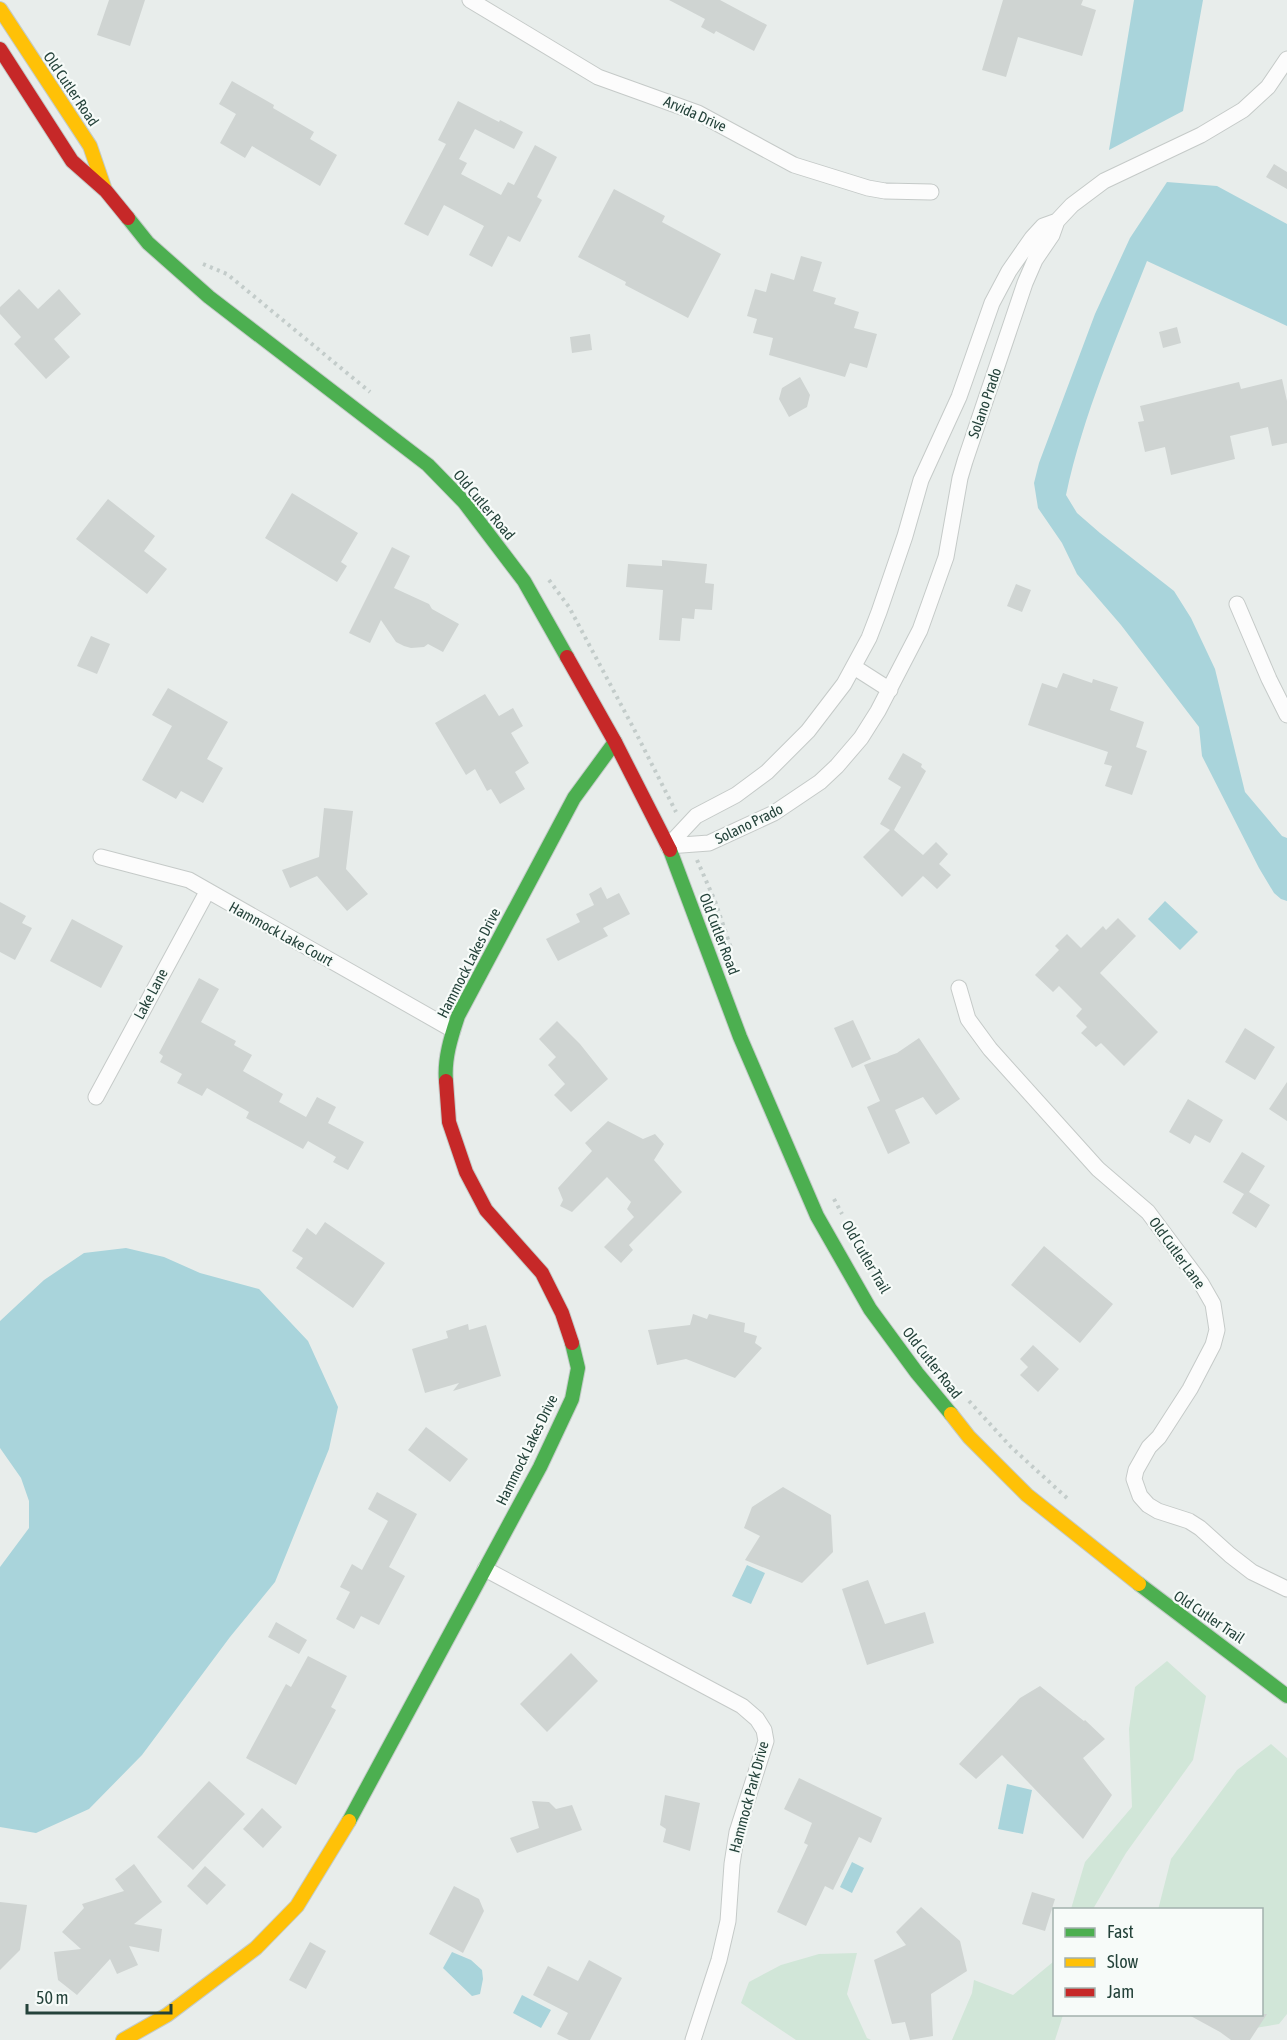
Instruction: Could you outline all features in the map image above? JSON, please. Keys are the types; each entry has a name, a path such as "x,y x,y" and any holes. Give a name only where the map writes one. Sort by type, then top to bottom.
{"main road":[{"name":"Old Cutler Road","path":"0,9 90,146 106,191"},
{"name":"Old Cutler Road","path":"0,49 5,65 72,161 106,191 148,243 209,297 428,465 464,502 524,581 615,742 668,846 740,1037 817,1216 870,1309 917,1373 969,1437 1027,1495 1287,1696"},
{"name":"Hammock Lakes Drive","path":"123,2040 167,2015 208,1986 256,1948 297,1906 355,1812 485,1569 572,1399 578,1368 571,1337 551,1288 535,1263 486,1209 456,1148 449,1122 445,1086 447,1052 453,1030 468,995 574,798 615,742"}],"street":[{"name":"Arvida Drive","path":"471,0 597,77 698,112 794,165 868,188 885,191 931,192"},
{"name":"Solano Prado","path":"668,846 696,816 736,795 767,772 826,709 854,667 879,612 921,480 951,415 992,303 1009,271 1032,238 1043,226 1057,221 1082,197 1110,178 1201,135 1243,110 1269,87 1287,59"},
{"name":"Solano Prado","path":"668,846 709,843 760,820 807,792 847,756 861,738 890,690 920,630 946,557 960,478 977,426 1032,267 1052,235 1057,221"},
{"path":"992,303 1015,313"},
{"path":"951,415 977,426"},
{"path":"1237,604 1287,715"},
{"path":"854,667 890,690"},
{"name":"Hammock Lake Court","path":"101,857 189,880 453,1030"},
{"name":"Lake Lane","path":"96,1097 207,892"},
{"name":"Old Cutler Lane","path":"959,988 968,1019 990,1049 1098,1169 1142,1204 1201,1283 1213,1304 1217,1330 1213,1345 1190,1389 1159,1437 1149,1447 1136,1470 1134,1479 1140,1496 1158,1511 1189,1521 1252,1572 1287,1589"},
{"name":"Hammock Park Drive","path":"485,1569 742,1706 757,1719 764,1730 766,1741 764,1752 750,1787 734,1845 728,1921 724,1940 693,2040"}],"path":[{"path":"702,871 732,951"},
{"name":"Old Cutler Trail","path":"832,1195 842,1215"},
{"path":"965,1397 1011,1447 1072,1503"}],"green space":[{"path":"1167,1661 1206,1696 1193,1760 1126,1853 1094,1908 1071,1908 1085,1862 1132,1807 1129,1729 1135,1687"},
{"path":"1271,1744 1287,1758 1287,2014 1279,2024 1237,2031 1259,2016 1263,2016 1263,1908 1159,1908 1171,1859 1237,1770"},
{"path":"857,1953 847,1994 867,2038 871,2040 796,2040 741,2003 749,1982 781,1965 819,1954"},
{"path":"1053,1962 1053,2016 1063,2016 1055,2040 952,2040 972,1993 974,1980 1013,1995"}],"water":[{"path":"1134,0 1203,0 1183,111 1109,150"},
{"path":"1167,182 1217,186 1287,224 1287,326 1147,261 1091,406 1066,495 1077,513 1174,591 1191,618 1215,669 1245,792 1282,836 1287,838 1287,901 1274,893 1259,868 1202,756 1199,727 1121,625 1077,574 1062,543 1038,508 1034,483 1039,463 1095,314 1130,238"},
{"path":"1165,901 1198,932 1180,950 1148,919"},
{"path":"126,1248 164,1257 200,1273 259,1289 308,1341 338,1407 329,1449 275,1582 230,1637 142,1755 89,1809 36,1833 0,1827 0,1567 29,1528 29,1501 21,1478 0,1448 0,1321 44,1280 84,1253"},
{"path":"747,1565 765,1573 751,1604 732,1596"},
{"path":"1007,1784 1032,1790 1023,1834 998,1829"},
{"path":"852,1862 864,1868 852,1893 840,1887"},
{"path":"452,1952 471,1960 482,1970 480,1994 472,1996 443,1968"},
{"path":"522,1995 551,2010 541,2028 513,2013"}],"building":[{"path":"109,0 145,0 130,46 97,35"},
{"path":"669,0 720,0 767,25 754,51 716,31 714,34 701,27 705,19"},
{"path":"1003,0 1083,0 1081,5 1096,10 1082,56 1018,37 1006,77 982,70"},
{"path":"232,81 274,105 273,108 314,132 310,139 337,155 320,186 252,146 245,158 220,143 236,114 219,104"},
{"path":"458,101 523,132 514,149 475,129 459,159 467,163 461,174 501,195 508,182 514,185 535,145 557,157 537,197 542,200 520,242 508,236 492,267 469,255 484,226 444,205 428,236 404,224 446,144 438,140"},
{"path":"1274,164 1287,172 1287,189 1266,177"},
{"path":"614,189 665,216 662,222 721,254 688,318 578,257"},
{"path":"801,256 822,262 813,291 836,298 834,304 859,312 854,328 877,334 867,368 850,363 845,377 769,355 773,338 753,333 757,319 747,316 755,289 766,292 771,273 794,280"},
{"path":"19,289 38,309 59,289 81,314 54,339 70,357 46,379 14,344 21,337 0,314 0,307"},
{"path":"1177,327 1181,343 1163,348 1159,332"},
{"path":"590,334 592,350 572,353 570,337"},
{"path":"800,377 810,395 807,407 789,417 779,399 782,388"},
{"path":"1282,379 1287,401 1287,443 1272,446 1268,427 1230,436 1235,459 1171,475 1165,447 1145,452 1138,422 1144,421 1140,406 1239,382 1241,389"},
{"path":"292,493 358,533 341,562 347,566 337,582 265,538"},
{"path":"108,499 155,536 144,551 167,569 147,594 76,539"},
{"path":"392,547 410,556 394,588 429,604 432,609 459,624 443,652 428,644 424,647 411,648 396,642 381,620 370,643 349,633"},
{"path":"662,560 707,564 705,583 714,584 712,610 695,609 694,619 682,618 680,641 659,640 663,590 626,587 628,564 662,566"},
{"path":"1016,584 1031,590 1022,612 1007,606"},
{"path":"91,636 110,644 97,674 77,666"},
{"path":"1063,673 1092,683 1093,679 1118,687 1110,710 1144,722 1136,747 1147,751 1132,795 1105,786 1112,766 1104,764 1108,752 1028,725 1042,683 1057,688"},
{"path":"168,688 228,722 207,759 223,768 203,803 181,791 176,799 142,780 172,726 152,715"},
{"path":"485,694 499,716 513,708 523,726 511,733 529,763 515,772 525,789 500,804 491,789 487,791 475,769 466,775 435,723"},
{"path":"903,753 922,764 921,767 926,771 894,830 923,855 936,842 948,854 939,864 951,875 937,889 923,876 902,897 863,857 890,830 880,824 901,787 888,779"},
{"path":"324,808 353,811 346,869 368,894 347,911 317,876 290,888 282,870 319,857"},
{"path":"601,887 607,899 619,893 630,914 603,928 608,936 558,961 546,939 580,922 576,914 594,905 589,894"},
{"path":"0,902 26,916 22,923 32,928 15,960 0,952"},
{"path":"1118,918 1136,936 1100,973 1158,1032 1124,1066 1101,1043 1096,1047 1081,1033 1087,1027 1076,1016 1082,1009 1059,986 1053,992 1035,975 1059,950 1055,946 1067,934 1081,948 1103,926 1106,930"},
{"path":"72,919 123,946 101,988 50,961"},
{"path":"199,978 219,989 201,1022 236,1041 234,1045 252,1055 243,1071 283,1094 279,1102 306,1117 317,1097 336,1107 328,1123 364,1142 348,1170 333,1162 336,1157 308,1141 303,1149 246,1118 249,1112 207,1088 202,1096 177,1083 182,1074 160,1062 163,1056 159,1053"},
{"path":"853,1020 871,1059 852,1068 834,1028"},
{"path":"557,1021 580,1044 608,1079 571,1112 554,1095 565,1084 548,1065 556,1057 539,1039"},
{"path":"1245,1028 1275,1047 1255,1080 1225,1062"},
{"path":"919,1038 960,1099 936,1115 923,1097 895,1110 910,1143 888,1154 867,1107 880,1101 864,1065 897,1053"},
{"path":"1287,1082 1287,1121 1269,1109"},
{"path":"1188,1099 1223,1120 1210,1143 1195,1135 1190,1144 1169,1132"},
{"path":"608,1121 643,1139 655,1134 664,1144 654,1160 682,1192 629,1245 633,1250 621,1263 604,1247 634,1217 627,1209 631,1202 607,1177 572,1212 560,1206 563,1200 558,1188 592,1151 585,1143"},
{"path":"1242,1152 1265,1166 1249,1192 1270,1205 1256,1228 1232,1213 1244,1194 1223,1182"},
{"path":"325,1222 385,1263 353,1308 296,1268 303,1258 292,1251 307,1228 316,1235"},
{"path":"1044,1246 1113,1304 1080,1343 1011,1285"},
{"path":"693,1314 707,1319 709,1314 745,1323 744,1332 757,1336 755,1343 762,1348 735,1378 686,1359 657,1365 648,1330 690,1325"},
{"path":"468,1324 469,1330 486,1325 501,1376 453,1391 459,1383 425,1393 412,1349 448,1338 446,1331"},
{"path":"1033,1345 1059,1369 1038,1392 1020,1375 1028,1367 1020,1359"},
{"path":"426,1427 468,1459 450,1482 408,1450"},
{"path":"783,1487 831,1515 833,1552 802,1583 745,1560 760,1536 744,1528 752,1507"},
{"path":"377,1492 417,1514 389,1567 405,1576 379,1625 361,1616 354,1629 336,1619 350,1592 340,1587 352,1564 362,1570 388,1521 368,1509"},
{"path":"868,1580 885,1624 925,1612 934,1643 867,1665 842,1589"},
{"path":"276,1622 307,1640 299,1654 268,1637"},
{"path":"571,1653 598,1681 547,1732 520,1704"},
{"path":"308,1656 347,1676 331,1707 336,1710 296,1785 246,1758 286,1684 291,1687"},
{"path":"1040,1686 1085,1720 1105,1739 1083,1758 1112,1795 1083,1839 1002,1755 976,1779 959,1764 1020,1698"},
{"path":"799,1778 882,1818 871,1843 859,1837 833,1890 825,1886 806,1926 777,1912 808,1845 804,1843 812,1823 784,1809"},
{"path":"209,1781 245,1814 193,1870 157,1837"},
{"path":"665,1795 700,1803 690,1851 663,1842 666,1829 660,1825"},
{"path":"532,1801 549,1802 556,1809 572,1805 582,1830 517,1853 510,1838 539,1828"},
{"path":"262,1808 282,1827 263,1848 243,1829"},
{"path":"134,1864 162,1902 134,1924 162,1929 159,1952 129,1946 138,1965 117,1974 110,1959 77,1995 58,1980 54,1952 81,1949 62,1932 84,1908 82,1904 124,1891 115,1879"},
{"path":"205,1866 226,1885 207,1905 187,1886"},
{"path":"454,1886 479,1899 484,1911 463,1953 429,1934"},
{"path":"1032,1892 1055,1899 1045,1931 1022,1924"},
{"path":"0,1902 27,1905 20,1950 0,1970"},
{"path":"921,1907 960,1941 967,1971 931,1994 933,2036 910,2040 905,2022 892,2024 874,1960 906,1945 896,1932"},
{"path":"310,1942 326,1951 306,1989 289,1980"},
{"path":"589,1960 622,1978 590,2040 569,2040 557,2034 568,2013 533,1995 548,1966 578,1981"},
{"path":"1267,2014 1250,2040 1231,2040 1191,2016 1263,2016"}],"traffic: fast":[{"path":"128,218 148,243 209,297 428,465 464,502 524,581 567,657"},
{"path":"446,1081 447,1056 458,1016 574,798 615,742"},
{"path":"670,850 740,1037 817,1216 870,1309 917,1373 951,1414"},
{"path":"349,1821 540,1467 572,1399 578,1368 572,1343"},
{"path":"1139,1584 1287,1696"}],"traffic: slow":[{"path":"0,9 90,146 104,187"},
{"path":"951,1414 969,1437 1027,1495 1139,1584"},
{"path":"123,2040 167,2015 256,1948 297,1906 349,1821"}],"traffic: jam":[{"path":"0,49 72,161 106,191 128,218"},
{"path":"567,657 615,742 670,850"},
{"path":"446,1081 449,1122 466,1172 486,1210 542,1273 562,1313 572,1343"}]}
